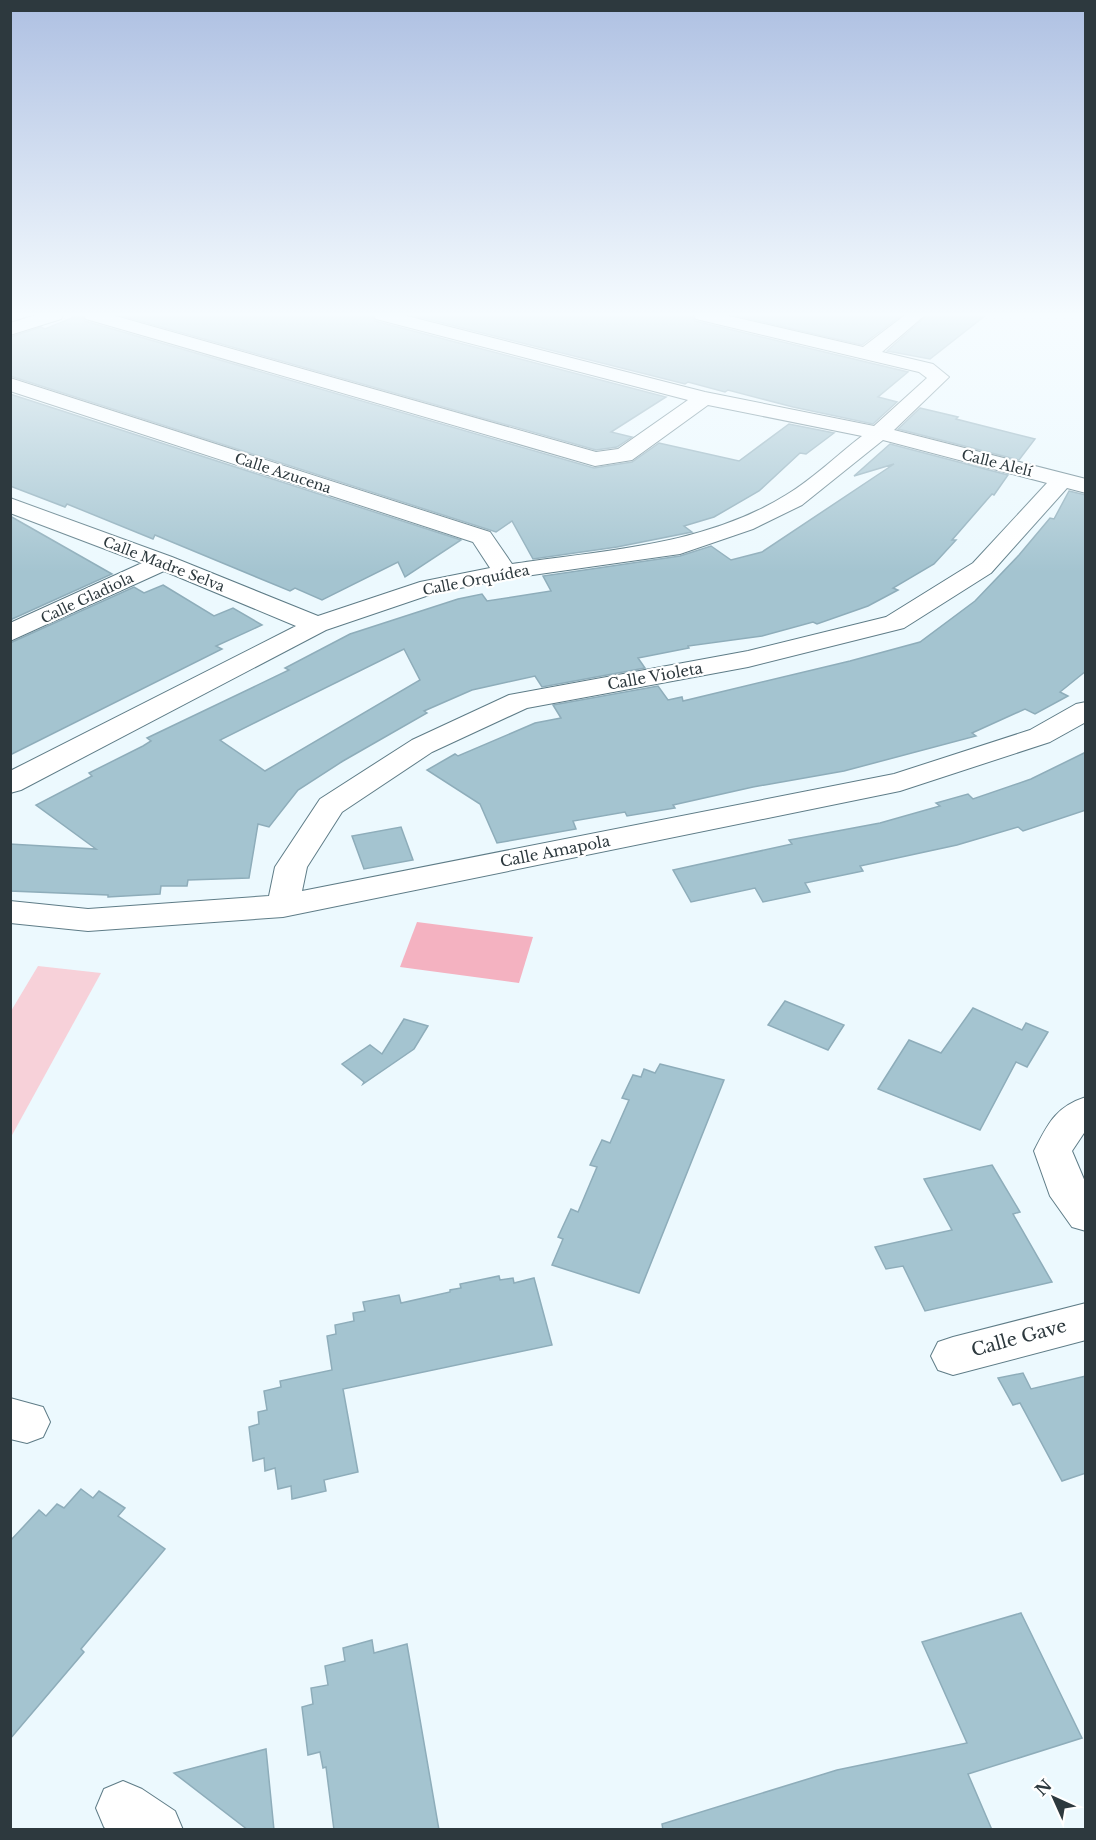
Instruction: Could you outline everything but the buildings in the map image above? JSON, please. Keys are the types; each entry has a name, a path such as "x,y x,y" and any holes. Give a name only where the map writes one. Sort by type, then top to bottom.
{"street":[{"name":"Calle Azucena","path":"62,401 482,537 505,572"},
{"path":"392,401 595,459 624,455 700,401"},
{"name":"Calle Alelí","path":"718,401 879,433 1074,483"},
{"name":"Calle Orquídea","path":"10,784 317,625 429,587 505,572 680,547 745,524 794,500 879,433 913,401"},
{"name":"Calle Violeta","path":"283,906 291,867 331,806 422,746 519,701 748,659 895,623 982,568 1074,483"},
{"name":"Calle Madre Selva","path":"12,506 163,562 317,625"},
{"name":"Calle Gladiola","path":"10,633 163,562"},
{"name":"Calle Amapola","path":"10,912 88,920 283,906 900,782 1040,736 1086,710"},
{"path":"1086,1111 1070,1121 1053,1151 1064,1185 1086,1215"},
{"name":"Calle Gave","path":"953,1356 1086,1321"}],"shaded area":[{"path":"417,922 533,937 519,983 400,967"},
{"path":"38,966 101,973 11,1137 11,1011"}]}
